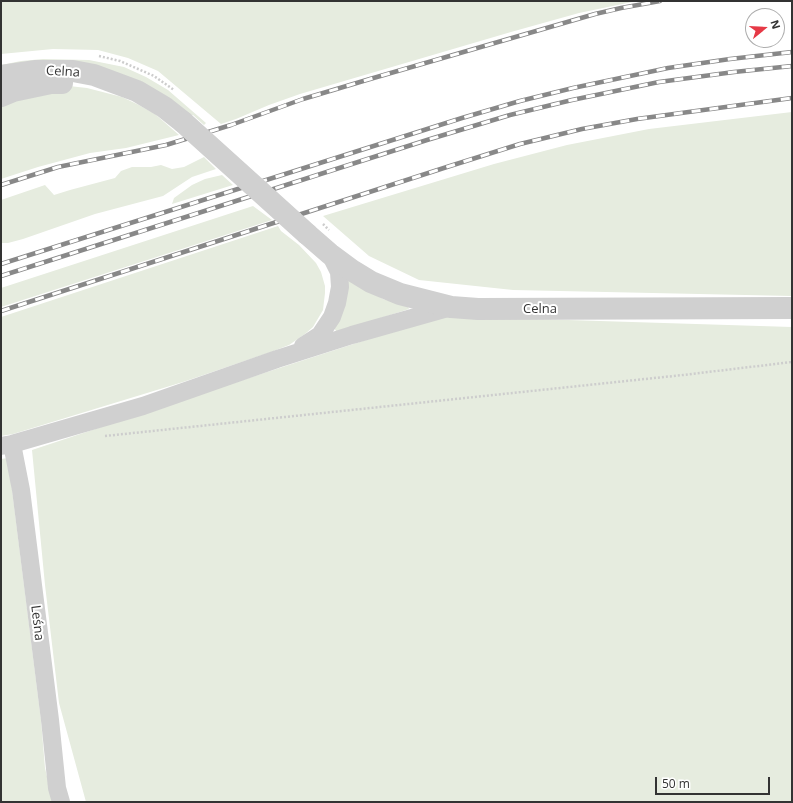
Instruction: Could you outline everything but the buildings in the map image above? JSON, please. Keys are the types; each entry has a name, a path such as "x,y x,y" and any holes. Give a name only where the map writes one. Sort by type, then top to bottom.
{"street":[{"name":"Celna","path":"1,76 36,71 73,71 94,75 137,91 164,107 183,122 307,234 332,244 353,271 371,282 400,294 451,307 478,309 792,308"},
{"name":"Celna","path":"1,96 13,91 51,83 82,81 123,86"},
{"path":"277,359 302,347 320,335 332,317 337,303 340,287 339,272 332,244"},
{"path":"7,445 142,406 277,359 374,328 451,307"},
{"name":"Leśna","path":"7,445 20,483 50,720 57,788 61,802"}],"path":[{"path":"330,230 332,244"},
{"path":"97,436 667,377 792,362"}],"shaded area":[{"path":"1,1 637,1 579,13 300,94 221,124 158,71 128,58 98,50 53,49 1,54"},
{"path":"43,59 89,60 124,67 146,77 168,90 206,123 204,125 193,115 191,116 152,88 1,70 1,65"},
{"path":"69,86 87,88 122,97 155,114 179,135 126,148 90,153 1,179 1,101"},
{"path":"792,112 792,296 513,290 419,280 369,256 323,216 494,164 567,145 649,129"},
{"path":"204,157 216,169 192,177 163,196 95,214 23,239 8,243 1,243 1,200 45,185 54,195 115,178 121,171 132,167 151,167 161,165 172,169 184,167"},
{"path":"222,175 233,185 172,204 174,198 192,185 205,179"},
{"path":"253,206 272,220 1,307 1,288"},
{"path":"278,226 281,231 299,245 316,263 321,272 325,286 323,310 313,327 305,334 289,345 183,382 13,434 1,436 1,317"},
{"path":"345,278 383,299 408,307 409,309 337,332 333,327"},
{"path":"440,316 792,327 792,802 86,802 59,703 45,585 32,450"},
{"path":"8,458 41,720 45,768 53,802 1,802 1,459"}],"railway":[{"path":"1,185 58,167 166,145 231,125 303,99 370,79 595,14 660,1"},
{"path":"1,264 520,101 668,68 792,52"},
{"path":"1,276 510,115 572,100 659,82 792,66"},
{"path":"1,311 520,144 582,129 637,119 792,98"}]}
